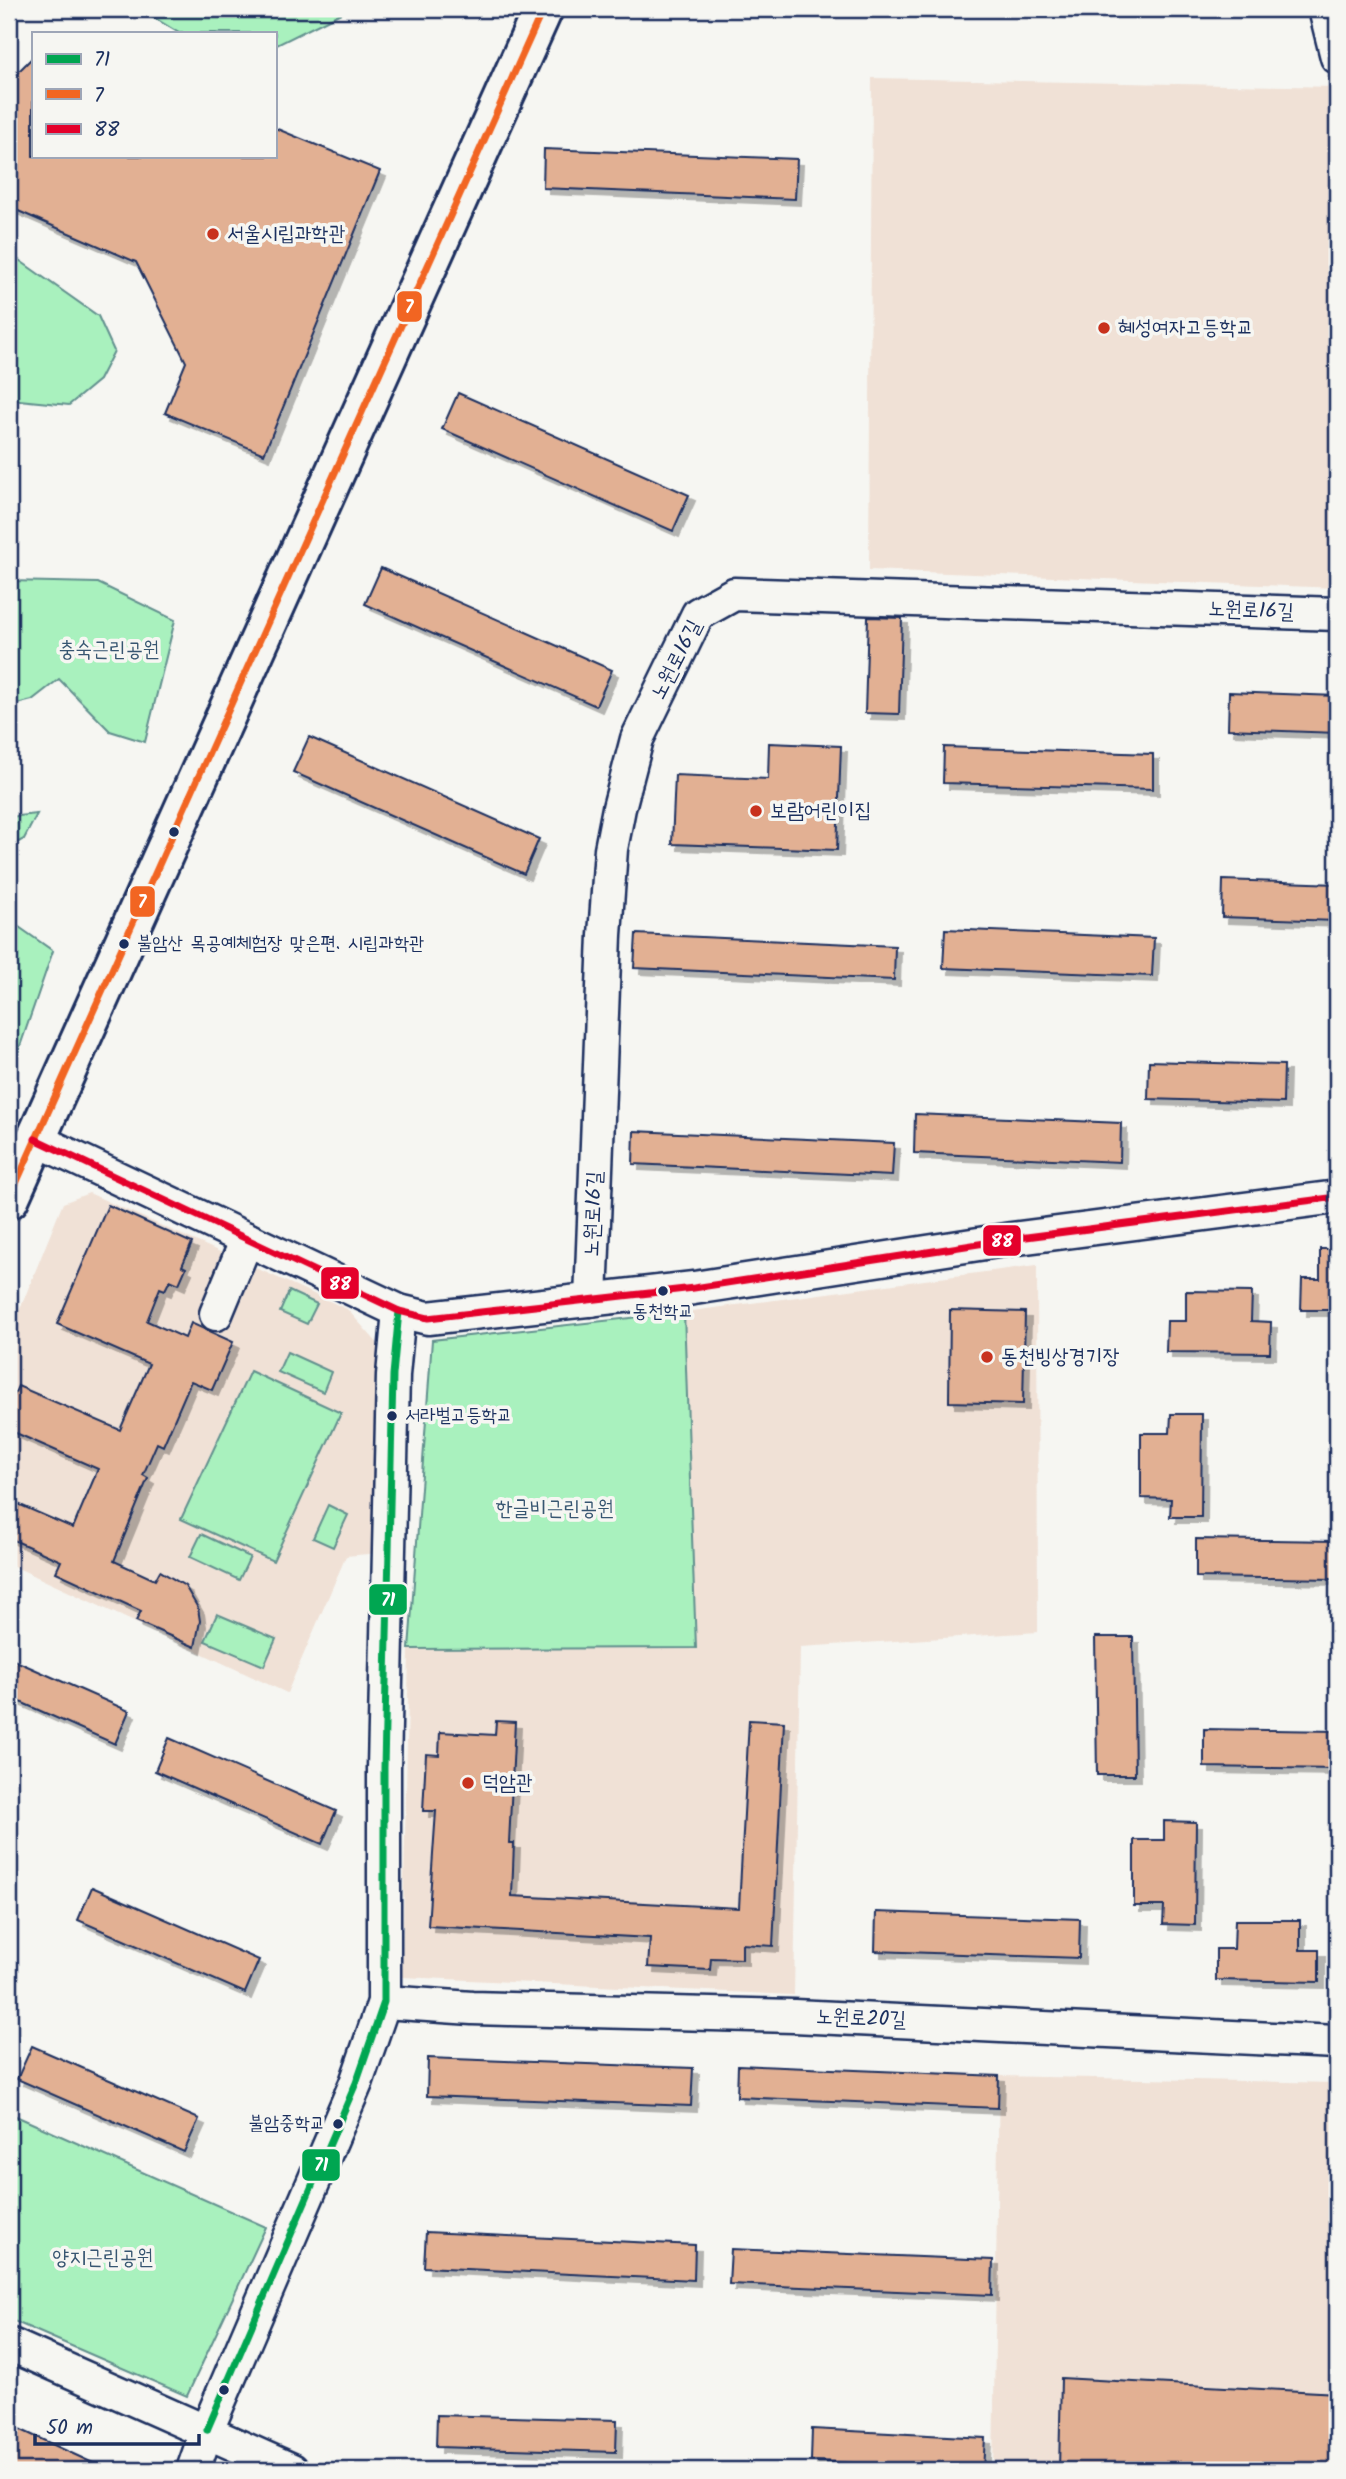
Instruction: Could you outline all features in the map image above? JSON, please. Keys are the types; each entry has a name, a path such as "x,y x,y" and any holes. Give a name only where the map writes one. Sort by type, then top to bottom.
{"main road":[{"path":"9,1199 543,9"}],"street":[{"path":"1325,9 1337,57"},
{"name":"노원로16길","path":"591,1300 611,849 637,739 698,614 734,594 1337,614"},
{"path":"35,1139 399,1311 428,1318 463,1317 708,1286 1011,1239 1337,1197"},
{"path":"216,1314 247,1239"},
{"path":"193,2470 207,2430 356,2083 384,2002 385,1727 393,1375 399,1311"},
{"name":"노원로20길","path":"384,2002 472,2008 807,2017 1337,2042"},
{"path":"9,2344 292,2470"}],"shaded area":[{"name":"혜성여자고등학교","path":"872,78 1337,87 1337,588 869,570"},
{"name":"서라벌고등학교","path":"89,1193 347,1309 381,1347 379,1553 346,1556 287,1693 9,1564 9,1336 63,1203"},
{"path":"1037,1265 1038,1632 800,1647 794,1995 402,1977 409,1649 696,1647 684,1312"},
{"path":"999,2076 1337,2083 1337,2470 993,2470"}],"green space":[{"path":"140,9 349,9 276,46 276,32 177,32"},
{"path":"9,253 98,316 114,351 99,380 69,405 9,399"},
{"name":"충숙근린공원","path":"9,581 98,583 175,620 145,742 110,731 59,679 32,700 9,706"},
{"path":"37,814 24,839 11,846 9,852 9,817"},
{"path":"9,920 53,951 9,1078"},
{"path":"289,1291 317,1304 307,1324 280,1312"},
{"name":"한글비근린공원","path":"684,1312 696,1648 409,1649 432,1340"},
{"path":"287,1352 331,1372 323,1392 278,1372"},
{"path":"250,1371 341,1413 273,1561 181,1519"},
{"path":"328,1505 348,1515 333,1547 313,1538"},
{"path":"201,1534 250,1557 239,1580 190,1557"},
{"path":"217,1614 276,1639 264,1666 205,1641"},
{"name":"양지근린공원","path":"9,2113 266,2227 187,2396 9,2319"}],"building":[{"name":"서울시립과학관","path":"32,58 32,158 276,158 276,128 380,171 264,454 165,413 186,362 136,262 9,207 9,81"},
{"path":"544,149 797,159 795,199 543,188"},
{"path":"458,393 689,495 673,531 442,429"},
{"path":"381,568 612,670 596,706 365,604"},
{"path":"868,617 902,618 899,714 865,713"},
{"path":"1229,692 1337,696 1337,733 1228,729"},
{"path":"309,737 539,839 524,874 293,772"},
{"name":"보람어린이집","path":"769,743 841,746 837,850 672,844 675,775 768,779"},
{"path":"944,747 1153,754 1153,789 943,783"},
{"path":"1223,880 1337,884 1337,921 1222,917"},
{"path":"945,929 1154,938 1152,976 943,968"},
{"path":"636,934 895,946 894,980 634,968"},
{"path":"1149,1061 1284,1065 1283,1103 1148,1099"},
{"path":"915,1114 1121,1123 1120,1162 914,1153"},
{"path":"634,1131 894,1143 892,1176 633,1164"},
{"path":"108,1205 192,1243 182,1266 186,1268 179,1284 170,1280 165,1290 160,1288 147,1321 185,1338 191,1323 233,1342 212,1390 191,1381 163,1446 157,1443 143,1475 148,1478 114,1561 155,1580 160,1571 185,1586 198,1608 200,1621 195,1647 136,1621 141,1611 56,1572 61,1561 9,1538 9,1500 73,1528 98,1469 9,1430 9,1406 18,1386 120,1430 149,1364 57,1324"},
{"path":"1320,1249 1337,1249 1337,1310 1301,1310 1302,1279 1320,1279"},
{"path":"1186,1291 1252,1292 1251,1321 1271,1322 1270,1353 1166,1352 1167,1321 1186,1321"},
{"name":"동천빙상경기장","path":"950,1310 1025,1312 1023,1404 949,1402"},
{"path":"1171,1414 1202,1414 1201,1517 1170,1517 1171,1499 1141,1498 1141,1433 1170,1433"},
{"path":"1196,1539 1335,1541 1335,1579 1196,1577"},
{"path":"1095,1637 1133,1637 1135,1775 1097,1775"},
{"path":"9,1658 129,1711 115,1744 9,1697"},
{"path":"749,1720 784,1722 773,1946 742,1944 742,1959 711,1958 710,1970 648,1967 650,1938 428,1926 436,1811 423,1811 426,1754 439,1755 440,1732 495,1735 496,1721 515,1722 509,1843 514,1843 512,1896 739,1908"},
{"path":"1204,1729 1337,1731 1337,1769 1204,1767"},
{"path":"169,1738 336,1811 322,1844 155,1771"},
{"path":"1164,1821 1196,1822 1195,1925 1163,1924 1164,1906 1134,1906 1134,1840 1164,1840"},
{"path":"92,1887 259,1960 245,1993 78,1920"},
{"path":"876,1912 1080,1919 1079,1958 875,1951"},
{"path":"1235,1920 1300,1920 1300,1950 1319,1950 1319,1982 1216,1980 1216,1949 1234,1949"},
{"path":"32,2046 199,2119 184,2152 17,2079"},
{"path":"428,2058 693,2068 691,2106 427,2096"},
{"path":"738,2065 999,2076 998,2108 737,2097"},
{"path":"426,2232 695,2245 694,2280 424,2267"},
{"path":"731,2249 993,2260 992,2295 729,2284"},
{"path":"1061,2378 1337,2393 1337,2470 1059,2470"},
{"path":"437,2415 617,2420 616,2452 436,2447"},
{"path":"17,2428 108,2470 9,2470 9,2446"},
{"path":"812,2429 985,2438 983,2469 811,2461"}],"transit line":[{"name":"7","path":"9,1199 543,9"},
{"name":"88","path":"35,1139 399,1311 428,1318 694,1288 1011,1239 1337,1197"},
{"name":"71","path":"207,2430 356,2083 384,2002 384,1768 393,1375 399,1311"}],"place":[{"name":"서울시립과학관","path":"213,234"},
{"name":"혜성여자고등학교","path":"1104,328"},
{"name":"보람어린이집","path":"756,811"},
{"name":"불암산 목공예체험장 맞은편. 시립과학관","path":"124,944"},
{"name":"동천학교","path":"663,1291"},
{"name":"동천빙상경기장","path":"987,1357"},
{"name":"서라벌고등학교","path":"392,1416"},
{"name":"덕암관","path":"468,1783"},
{"name":"불암중학교","path":"338,2124"}]}
